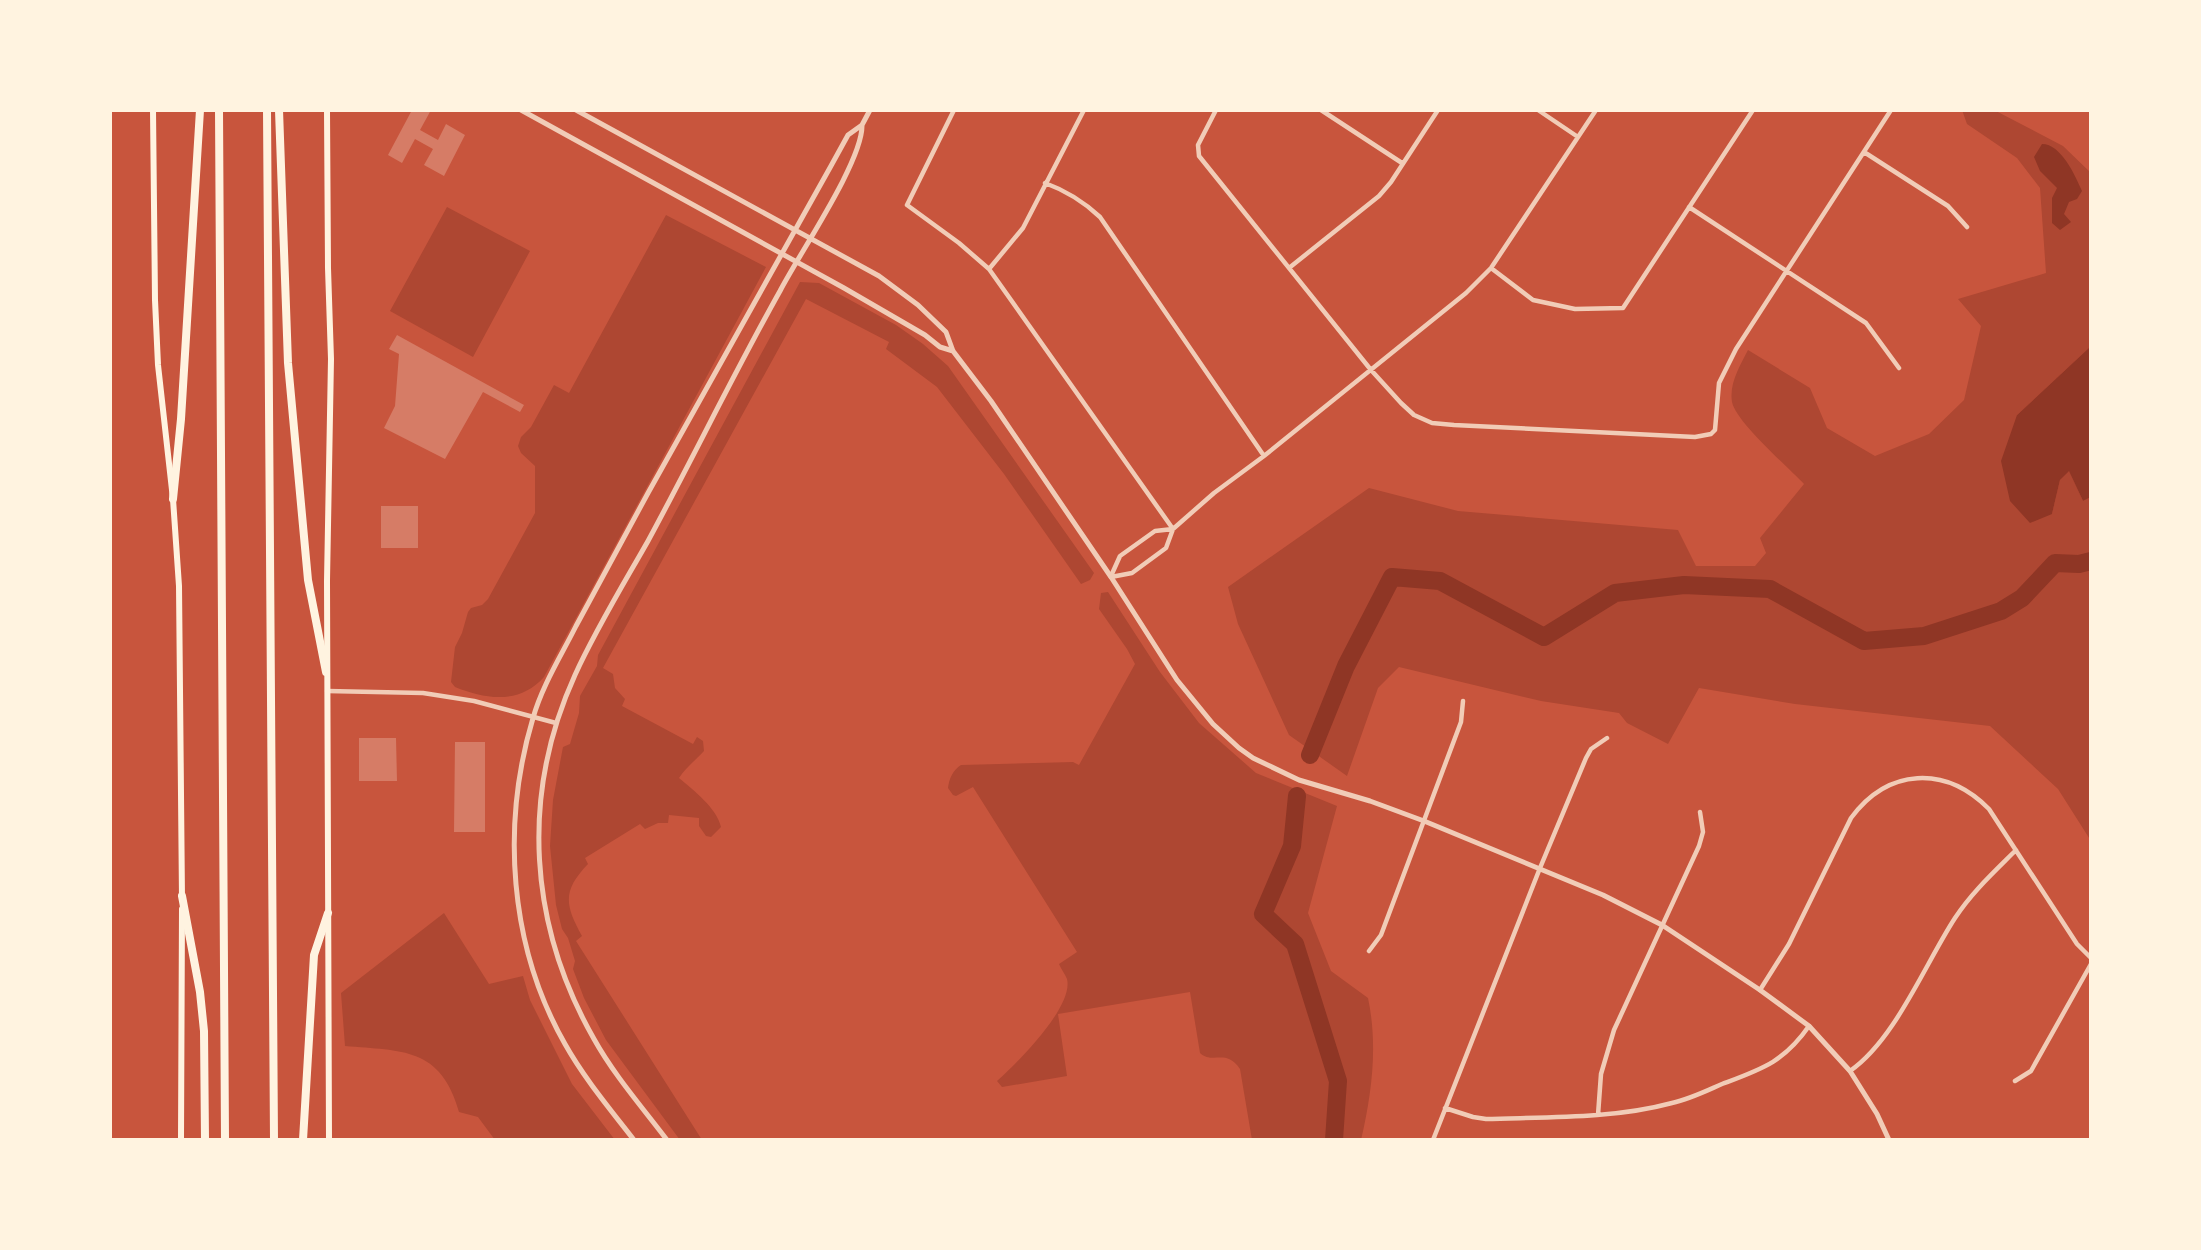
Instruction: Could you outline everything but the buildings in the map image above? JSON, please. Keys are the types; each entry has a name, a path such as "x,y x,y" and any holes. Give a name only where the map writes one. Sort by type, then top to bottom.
{"highway":[{"path":"173,499 181,419 200,110"},
{"path":"219,110 225,1140"},
{"path":"267,110 274,1140"},
{"path":"279,110 288,363 309,580 326,672"},
{"path":"182,896 200,992 204,1031 205,1140"},
{"path":"303,1140 314,955 328,913"}],"main road":[{"path":"153,110 155,300 179,586 181,1140"},
{"path":"327,110 331,359 326,672 329,1140"}],"street":[{"path":"521,110 891,315 940,347 953,351"},
{"path":"576,110 879,276 918,305 946,332 953,351 991,401 1111,577 1177,680 1213,724 1239,748 1253,758 1299,780 1370,801 1424,821 1540,868 1662,925 1809,1026 1850,1072 1877,1114 1889,1140"},
{"path":"634,1140 586,1078 565,1044 542,997 528,954 519,915 515,815 533,716 552,671 613,557 780,255 848,135 862,125 870,110"},
{"path":"954,110 907,205 989,269 1174,529"},
{"path":"989,269 1023,228 1084,110"},
{"path":"1216,110 1198,145 1199,156 1371,370 1414,415 1432,423 1695,437 1711,434 1715,430 1719,383 1726,367 1785,271 1891,110"},
{"path":"1321,110 1402,164"},
{"path":"1289,268 1379,196 1391,183 1438,110"},
{"path":"1538,110 1578,137"},
{"path":"1111,577 1132,573 1166,548 1174,529 1214,493 1371,370 1466,293 1492,268 1596,110"},
{"path":"1492,268 1533,300 1575,309 1623,308 1753,110"},
{"path":"667,1140 595,1042 574,1002 544,907 538,840 539,804 556,723 575,674 696,452 795,262 839,188 863,139 862,125"},
{"path":"1864,152 1948,206 1966,227"},
{"path":"1045,183 1086,203 1100,217 1264,456"},
{"path":"1689,207 1866,323 1899,368"},
{"path":"1111,577 1120,556 1155,531 1174,529"},
{"path":"326,691 422,692 474,701 556,723"},
{"path":"1369,951 1381,935 1461,722 1464,701"},
{"path":"1433,1140 1586,758 1591,749 1607,738"},
{"path":"1759,990 1789,944 1851,818 1863,802 1884,786 1909,779 1945,780 1976,796 1989,810 2077,944 2091,958"},
{"path":"1598,1115 1598,1095 1606,1051 1699,846 1703,832 1700,812"},
{"path":"1850,1072 1865,1061 1892,1024 1968,900 2016,850"},
{"path":"2015,1081 2031,1071 2091,964"},
{"path":"1445,1108 1486,1119 1598,1115 1673,1103 1756,1072 1794,1047 1809,1026"}],"shaded area":[{"path":"1962,110 1994,110 2063,146 2091,173 2091,346 2017,415 2052,514 2060,480 2069,470 2083,501 2091,497 2091,841 2058,789 1990,726 1795,704 1699,688 1668,744 1627,723 1619,713 1541,701 1399,667 1378,688 1347,776 1289,735 1238,624 1228,587 1369,488 1458,511 1678,530 1696,566 1755,566 1766,553 1760,538 1804,484 1752,432 1732,402 1734,381 1748,350 1810,388 1827,428 1875,456 1929,434 1964,400 1981,326 1958,299 2046,273 2040,188 2017,158 1967,124"},
{"path":"2042,144 2049,145 2061,155 2082,191 2077,199 2069,202 2064,214 2071,222 2060,230 2052,223 2052,198 2057,188 2040,171 2034,157"},
{"path":"447,207 530,251 473,357 390,311"},
{"path":"666,215 766,267 544,677 524,692 503,697 479,695 455,687 451,682 455,647 468,612 488,599 535,513 535,466 521,453 518,446 521,437 531,427 554,385 569,393"},
{"path":"800,282 819,283 896,325 948,366 1094,573 1090,580 1081,584 1004,474 937,387 886,349 889,342 806,299 603,668 613,674 615,688 625,699 622,706 693,744 697,737 703,741 704,751 679,778 710,806 721,827 711,837 706,836 699,826 699,818 669,815 668,823 658,823 645,829 640,824 585,858 588,864 570,890 572,915 582,936 576,941 702,1140 680,1140 606,1040 584,998 573,969 575,961 556,905 550,846 553,800 563,747 570,744 579,713 580,696 597,666 598,655"},
{"path":"2091,346 2091,497 2083,501 2069,471 2060,480 2052,514 2030,523 2010,501 2001,461 2017,415"},
{"path":"1108,592 1160,672 1199,723 1256,773 1337,806 1308,913 1331,971 1368,998 1373,1051 1368,1105 1361,1140 1252,1140 1240,1069 1230,1059 1210,1058 1200,1053 1190,992 1058,1014 1067,1076 1002,1087 997,1081 1029,1049 1053,1019 1067,991 1067,979 1059,964 1077,952 973,787 953,795 948,788 950,778 961,765 1073,762 1079,765 1135,664 1099,609 1101,593"},
{"path":"444,913 489,984 523,976 530,1000 572,1084 615,1140 495,1140 478,1117 459,1112 442,1075 430,1064 417,1056 401,1052 345,1046 341,993"}],"waterway":[{"path":"1310,755 1346,666 1392,577 1440,581 1544,637 1615,593 1684,585 1770,589 1864,641 1924,636 2001,611 2022,598 2055,563 2079,564 2091,561"},
{"path":"1297,796 1292,846 1263,914 1295,944 1338,1081 1334,1140"}]}
